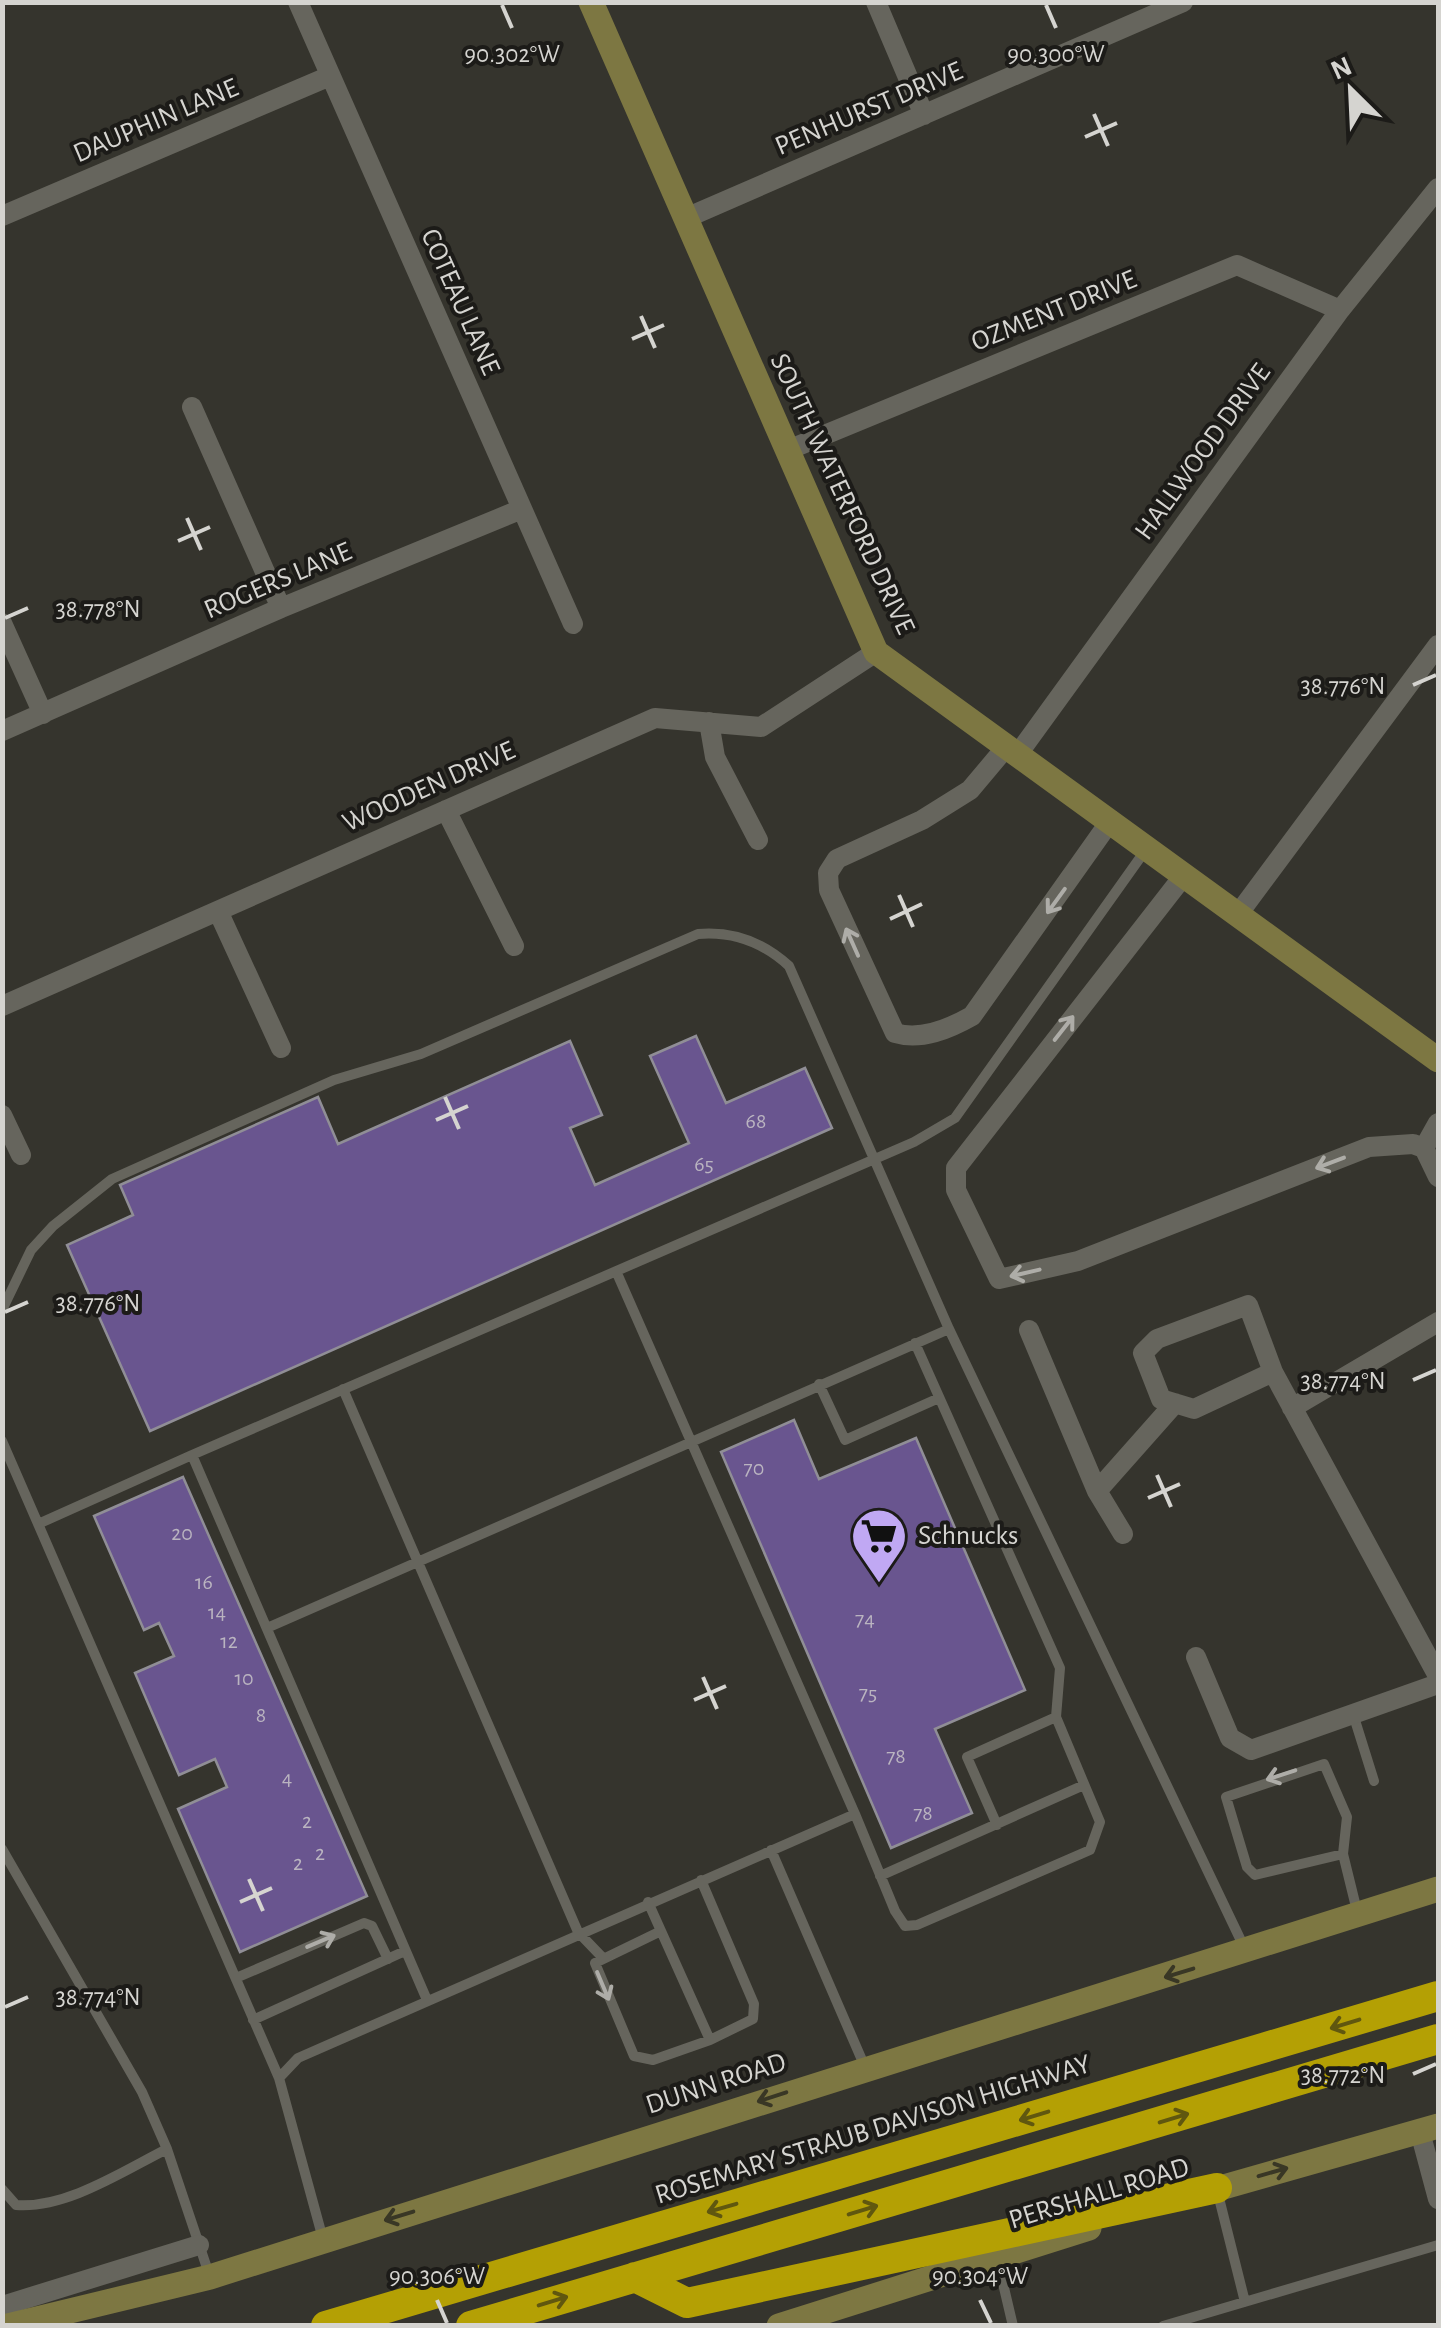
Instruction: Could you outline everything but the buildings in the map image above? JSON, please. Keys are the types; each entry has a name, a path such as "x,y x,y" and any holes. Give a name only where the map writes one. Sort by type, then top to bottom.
{"highway":[{"name":"ROSEMARY STRAUB DAVISON HIGHWAY","path":"326,2326 1438,1996"},
{"path":"471,2326 1438,2039"},
{"path":"635,2277 687,2303 1217,2188"}],"street":[{"name":"COTEAU LANE","path":"298,2 573,624"},
{"name":"SOUTH WATERFORD DRIVE","path":"592,2 876,652 1438,1060"},
{"path":"876,2 924,115"},
{"name":"PENHURST DRIVE","path":"686,218 1184,2"},
{"name":"DAUPHIN LANE","path":"2,216 330,76"},
{"name":"HALLWOOD DRIVE","path":"1111,820 972,1016 950,1028 926,1034 908,1037 895,1032 829,890 828,873 837,860 922,820 970,790 1013,750 1340,310 1438,188"},
{"name":"OZMENT DRIVE","path":"788,450 1237,265 1340,310"},
{"path":"192,407 281,608"},
{"name":"ROGERS LANE","path":"2,731 281,608 522,509"},
{"path":"2,623 42,714"},
{"path":"1238,913 1438,644"},
{"name":"WOODEN DRIVE","path":"2,1006 654,718 760,727 876,652"},
{"path":"709,722 715,757 758,840"},
{"path":"446,810 514,946"},
{"path":"1185,874 956,1168 956,1190 998,1279 1078,1261 1369,1147 1413,1144 1424,1148 1438,1178"},
{"path":"218,910 281,1048"},
{"path":"2,1115 22,1156"},
{"path":"1424,1148 1438,1123"},
{"path":"1196,1657 1230,1738 1238,1746 1252,1750 1354,1716 1438,1680 1273,1372 1248,1305 1157,1338 1143,1353 1161,1399 1194,1409 1273,1372"},
{"path":"1292,1408 1438,1322"},
{"path":"1029,1330 1098,1490 1124,1534"},
{"path":"1098,1490 1174,1403"},
{"path":"1417,1637 1438,1629"},
{"name":"DUNN ROAD","path":"8,2326 210,2277 865,2067 1246,1953 1438,1889"},
{"path":"1429,2129 1438,2199"},
{"name":"PERSHALL ROAD","path":"779,2326 822,2319 997,2257 1217,2188 1429,2129"},
{"path":"2,2306 199,2245"}],"lane":[{"path":"38,1524 876,1158 954,1118 1148,847"},
{"path":"2,1310 30,1250 53,1226 112,1179 334,1080 421,1054 698,934 729,935 754,942 790,966 949,1329 1246,1953"},
{"path":"616,1271 895,1911 906,1926 917,1925 1090,1850 1100,1822 1056,1717 1060,1668 915,1344"},
{"path":"266,1628 690,1439 949,1329"},
{"path":"819,1384 845,1440 940,1398"},
{"path":"344,1389 578,1932 602,1958"},
{"path":"2,1441 278,2078 323,2239"},
{"path":"192,1455 427,2000"},
{"path":"1354,1716 1374,1781"},
{"path":"997,1824 966,1758 1056,1717"},
{"path":"1343,1850 1262,1875 1251,1873 1226,1796 1319,1763 1328,1768 1347,1817 1343,1850 1358,1916"},
{"path":"880,1876 1084,1785"},
{"path":"278,2078 298,2058 854,1814"},
{"path":"2,1850 142,2092 167,2149 210,2277"},
{"path":"771,1850 865,2067"},
{"path":"661,1931 602,1958 596,1971 634,2056 653,2060 754,2019 754,2004 700,1880"},
{"path":"648,1902 710,2040"},
{"path":"236,1978 364,1923 372,1926 388,1959"},
{"path":"253,2020 405,1951"},
{"path":"2,2190 16,2206 29,2206 89,2187 167,2149"},
{"path":"1217,2188 1245,2302"},
{"path":"1163,2326 1438,2245"},
{"path":"997,2257 1013,2326"}],"place":[{"name":"Schnucks","path":"879,1585"}]}
